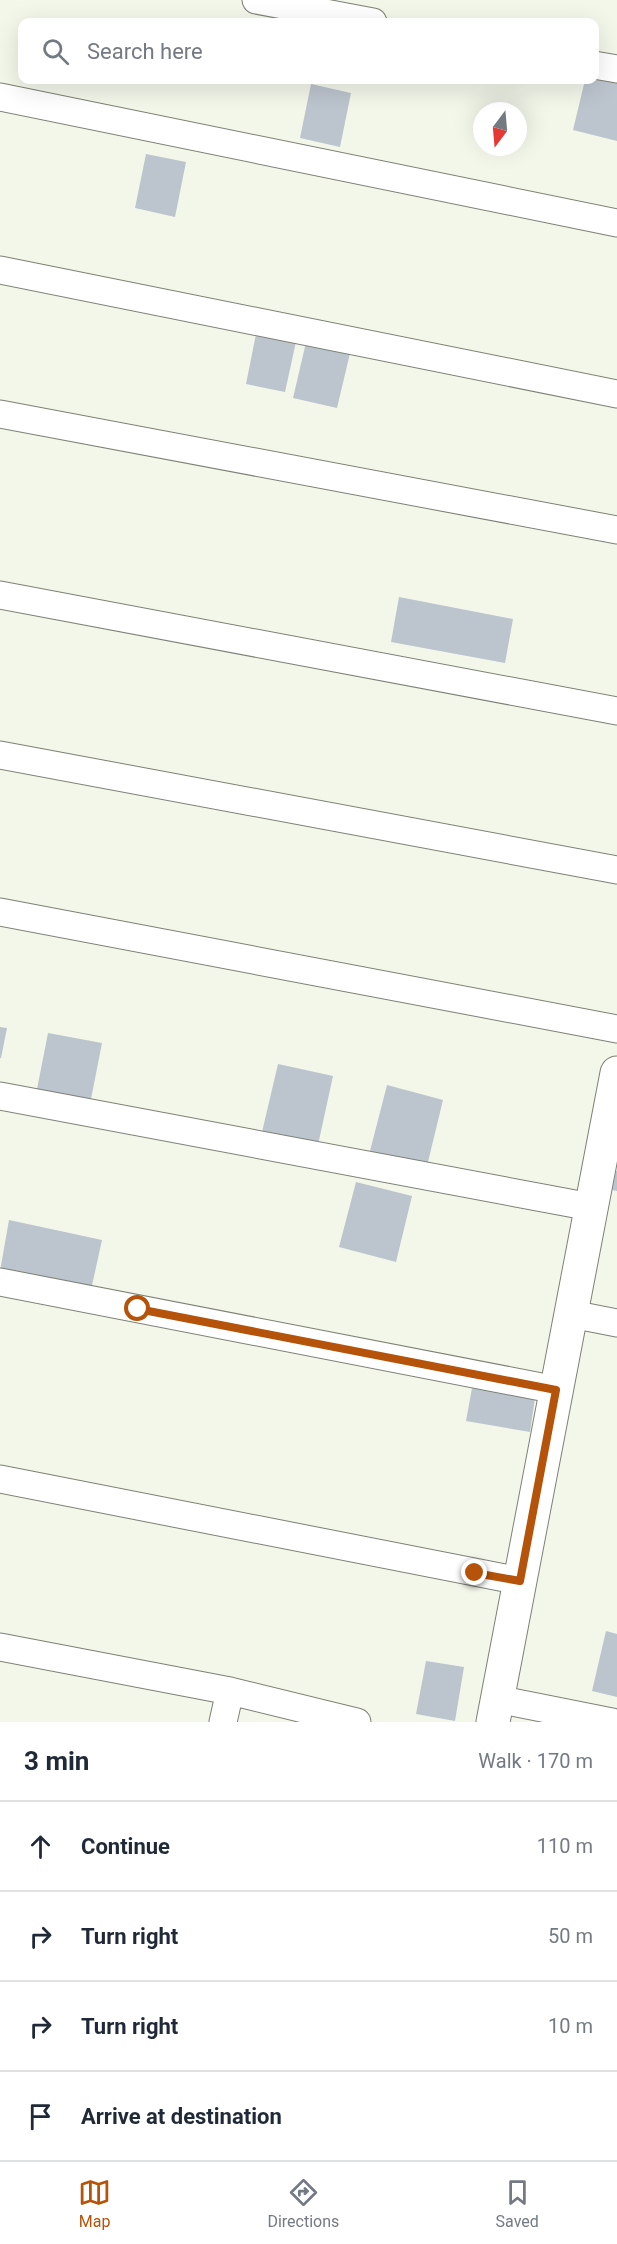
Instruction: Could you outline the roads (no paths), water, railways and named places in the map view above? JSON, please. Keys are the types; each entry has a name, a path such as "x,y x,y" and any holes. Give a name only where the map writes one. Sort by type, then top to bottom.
{"street":[{"path":"256,0 352,18"},
{"path":"599,66 617,69"},
{"path":"0,97 617,223"},
{"path":"0,270 617,394"},
{"path":"0,414 617,530"},
{"path":"0,595 617,711"},
{"path":"0,755 617,870"},
{"path":"0,912 617,1029"},
{"path":"612,1722 495,1710 591,1207 614,1107 617,1073"},
{"path":"0,1096 591,1207"},
{"path":"0,1282 556,1390"},
{"path":"571,1314 617,1323"},
{"path":"0,1479 520,1581"},
{"path":"0,1647 230,1691 357,1722"},
{"path":"223,1722 230,1691"}]}
